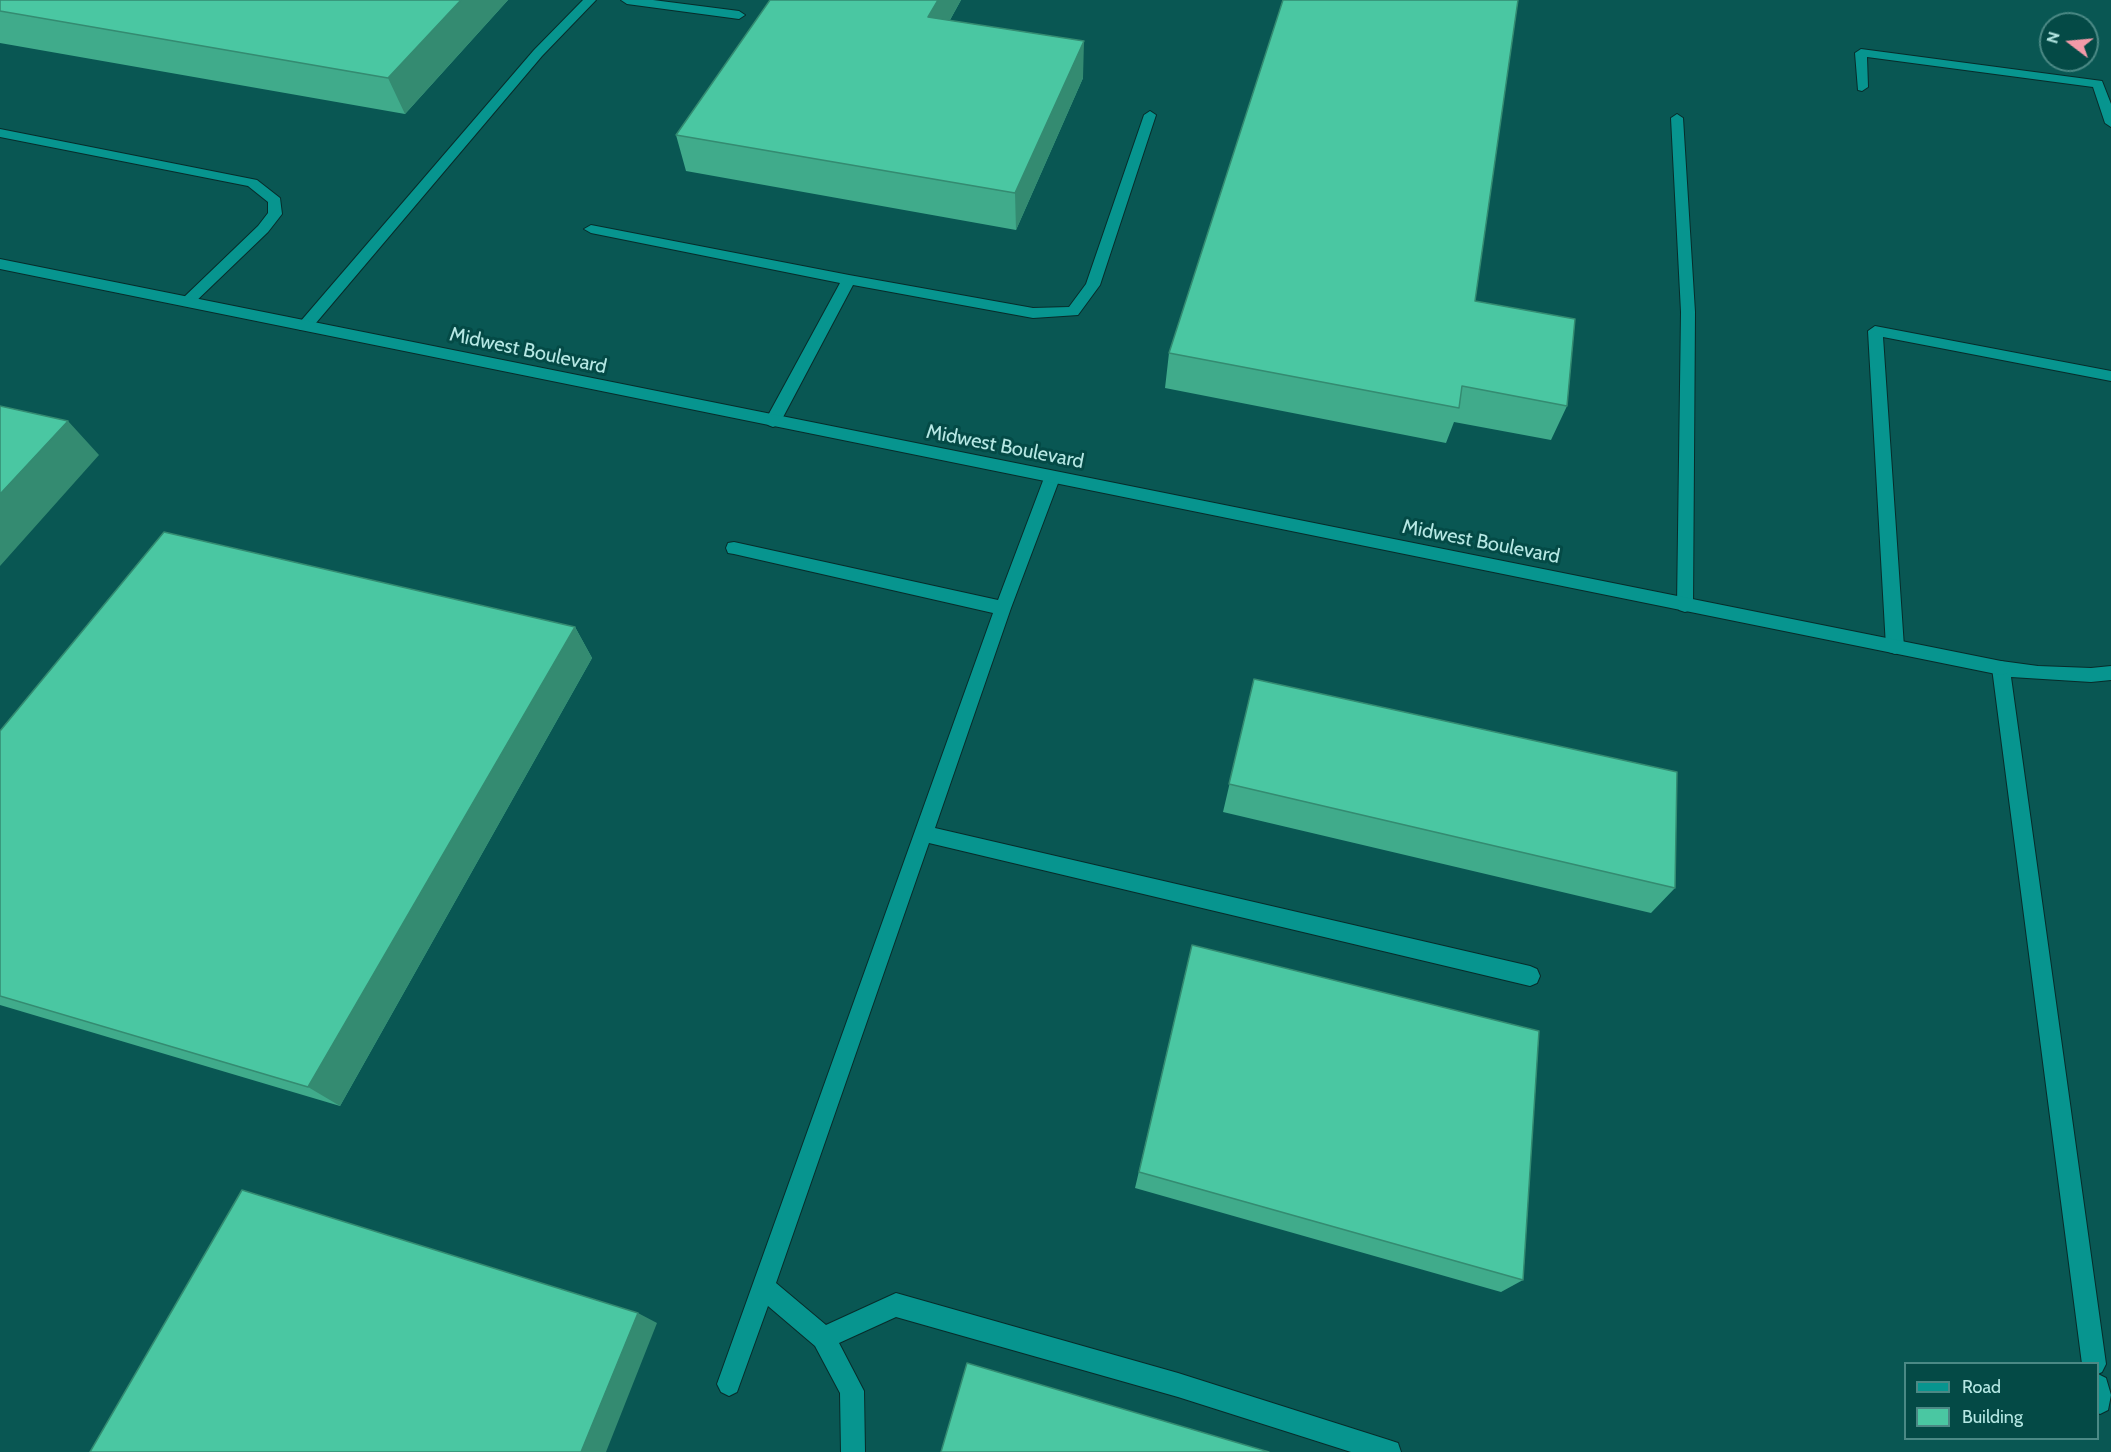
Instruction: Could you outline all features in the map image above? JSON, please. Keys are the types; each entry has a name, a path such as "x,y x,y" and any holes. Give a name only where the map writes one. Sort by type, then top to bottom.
{"street":[{"path":"306,326 538,53 590,0"},
{"path":"627,0 739,15"},
{"path":"1862,87 1861,53 2098,84 2111,123"},
{"path":"591,229 849,280 1033,313 1073,312 1093,285 1150,115"},
{"path":"1677,118 1688,312 1685,604"},
{"path":"0,134 252,183 275,201 275,214 269,221 187,302"},
{"name":"Midwest Boulevard","path":"0,264 773,422 2001,668 2038,673 2091,675 2111,673"},
{"path":"773,422 849,280"},
{"path":"1895,647 1875,331 2111,376"},
{"path":"729,1384 1003,608 1052,478"},
{"path":"734,548 1003,608"},
{"path":"2001,668 2094,1362"},
{"path":"925,834 1530,976"},
{"path":"764,1288 823,1338 852,1390 853,1452"},
{"path":"823,1338 896,1305 1178,1385 1389,1452"}],"shaded area":[{"path":"0,0 2111,0 2111,1452 0,1452"}],"building":[{"path":"0,0 461,0 388,78 0,11"},
{"path":"770,0 938,0 928,17 1084,41 1015,193 676,135"},
{"path":"1283,0 1518,0 1475,301 1575,319 1567,406 1462,386 1459,408 1169,353"},
{"path":"0,406 68,421 0,494"},
{"path":"164,532 575,627 308,1087 0,996 0,731"},
{"path":"1254,679 1677,772 1675,888 1229,784"},
{"path":"1192,945 1539,1031 1523,1280 1139,1172"},
{"path":"242,1190 638,1313 581,1452 90,1452"},
{"path":"967,1363 1269,1452 941,1452"}]}
